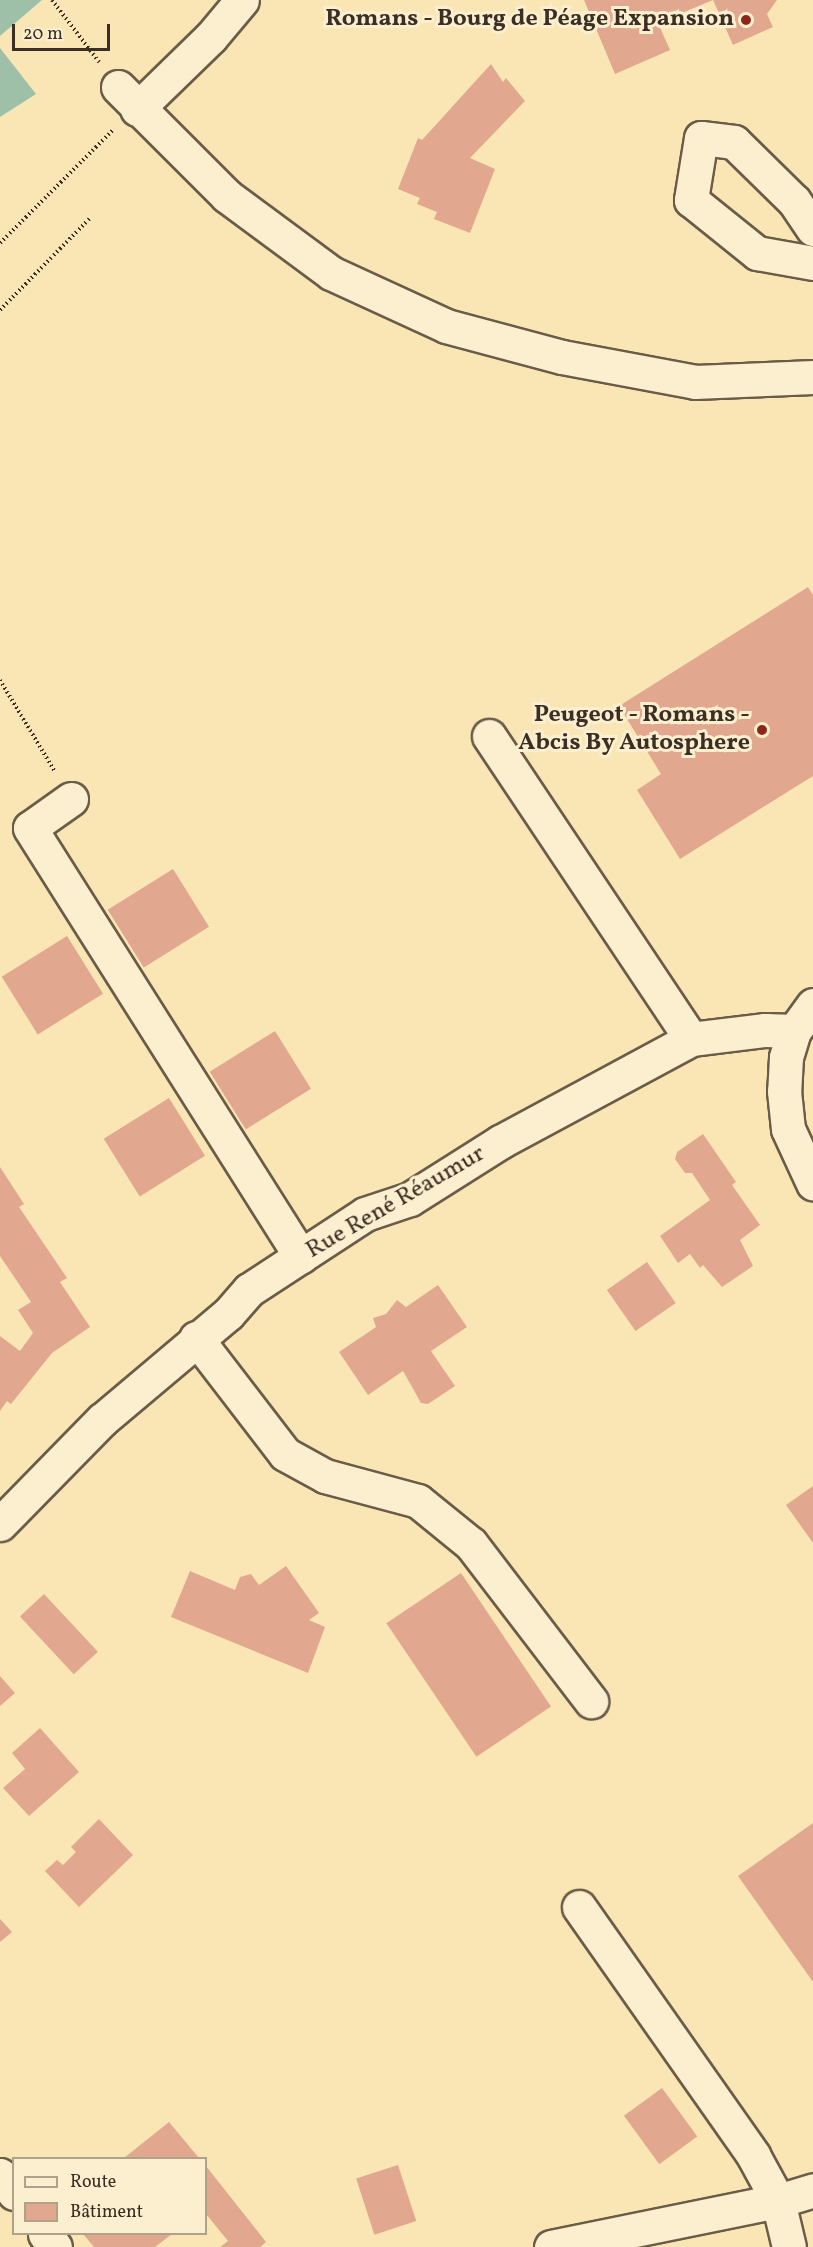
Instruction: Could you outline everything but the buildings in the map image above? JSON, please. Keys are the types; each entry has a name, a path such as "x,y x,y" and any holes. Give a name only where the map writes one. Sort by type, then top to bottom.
{"street":[{"path":"242,0 211,37 127,98 227,196 331,273 446,326 562,357 695,382 813,377"},
{"path":"813,229 794,201 734,141 701,138 691,200 757,253 813,263"},
{"path":"489,736 691,1039"},
{"path":"71,799 30,828 301,1257"},
{"path":"813,1005 794,1031 786,1057 784,1091 788,1129 813,1183"},
{"name":"Rue René Réaumur","path":"0,1524 102,1420 196,1338 228,1314 249,1290 365,1214 410,1199 500,1142 691,1039 765,1030 794,1031"},
{"path":"196,1338 285,1454 325,1476 418,1501 471,1544 591,1701"},
{"path":"579,1907 753,2155 778,2201 789,2247"},
{"path":"0,2175 12,2190"},
{"path":"551,2247 778,2201 813,2190"},
{"path":"46,2235 55,2247"}],"path":[{"path":"0,243 127,98 52,0"},
{"path":"0,310 90,218"},
{"path":"0,680 71,799"}],"shaded area":[{"path":"0,0 42,0 0,36"},
{"path":"0,48 36,94 0,117"}],"place":[{"name":"Romans - Bourg de Péage Expansion","path":"746,20"},
{"name":"Peugeot - Romans - Abcis By Autosphere","path":"762,730"}]}
